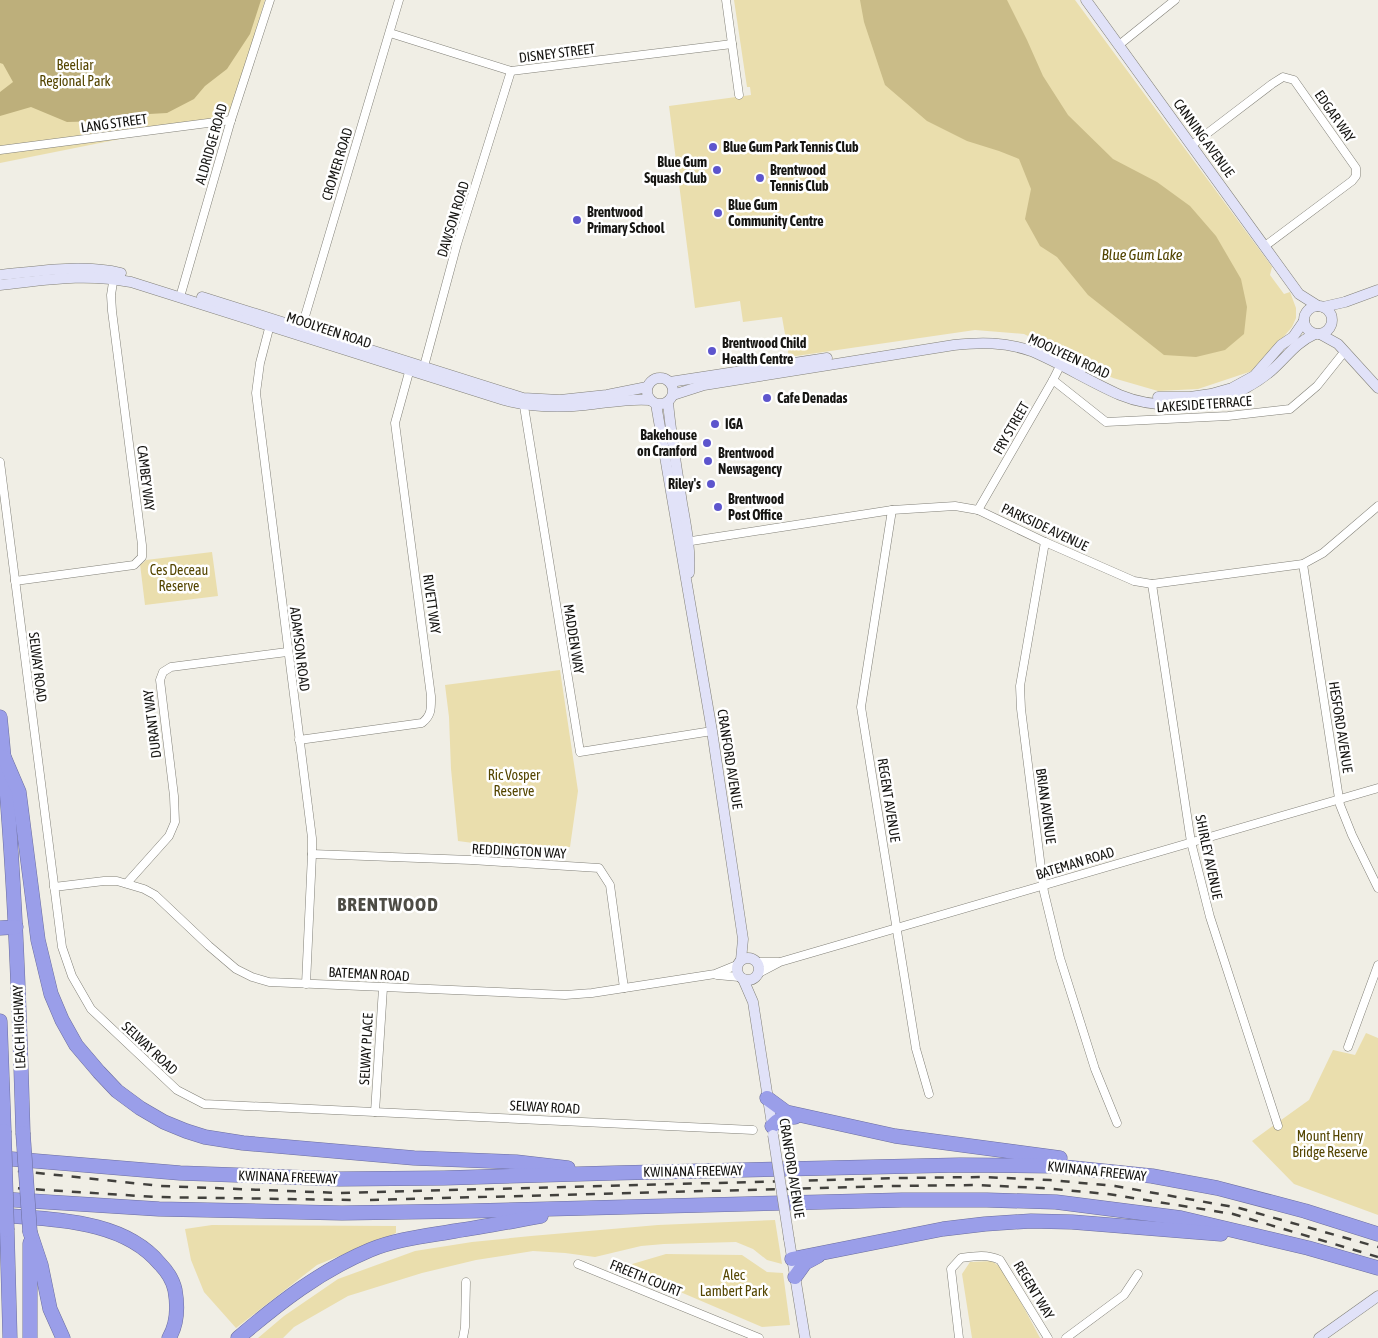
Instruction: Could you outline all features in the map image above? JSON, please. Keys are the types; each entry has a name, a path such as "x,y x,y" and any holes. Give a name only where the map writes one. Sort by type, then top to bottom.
{"highway":[{"name":"LEACH HIGHWAY","path":"0,717 16,927 23,1133 30,1232 30,1338"},
{"path":"4,757 19,792 38,940 51,994 62,1020 76,1045 98,1072 117,1091 140,1108 164,1122 186,1131 205,1137 243,1144 414,1158 516,1162 614,1172"},
{"path":"0,928 16,927"},
{"name":"LEACH HIGHWAY","path":"0,1021 10,1338"},
{"path":"767,1098 781,1110 805,1117 896,1136 1188,1175 1252,1190 1370,1231"},
{"path":"772,1130 777,1120 781,1118 805,1117"},
{"path":"0,1154 48,1162"},
{"name":"KWINANA FREEWAY","path":"0,1158 180,1173 340,1179 473,1178 614,1172 960,1165 1054,1166 1152,1176 1217,1188 1370,1231"},
{"path":"0,1199 160,1210 252,1212 380,1212 912,1200 1056,1202 1181,1218 1262,1237 1378,1268"},
{"path":"238,1338 312,1280 371,1250 414,1238 591,1208"},
{"path":"0,1215 92,1226 116,1234 139,1245 154,1256 174,1285 177,1303 176,1317 173,1331 169,1338"},
{"path":"792,1259 943,1229 1031,1221 1072,1222 1262,1237"},
{"path":"30,1232 41,1265 50,1309 63,1338"},
{"path":"795,1277 805,1263 825,1252"}],"main road":[{"name":"CANNING AVENUE","path":"1086,0 1300,294 1329,312 1341,347"},
{"name":"MOOLYEEN ROAD","path":"0,275 74,270 114,275 131,282 181,294 523,401 563,407 635,399 663,405 670,399 704,385 976,342 1019,347 1062,361 1115,386 1146,396 1176,398 1211,394 1232,388 1254,376 1281,345 1293,337 1304,318"},
{"name":"MOOLYEEN ROAD","path":"0,285 62,277 114,275"},
{"path":"1304,318 1310,309 1345,302 1378,290"},
{"name":"CANNING AVENUE","path":"1300,294 1307,329 1341,347 1378,388"},
{"path":"1317,334 1327,330 1345,302"},
{"name":"MOOLYEEN ROAD","path":"523,401 560,400 607,395 647,387 657,378 670,382 976,336 1026,342 1121,395 1136,400 1169,405 1199,403 1217,400 1244,390 1272,370 1303,339 1317,334"},
{"path":"670,382 674,390 670,399"},
{"path":"647,387 648,396 653,402"},
{"name":"CRANFORD AVENUE","path":"670,399 671,436 688,584 743,938 737,971 753,1002"},
{"name":"CRANFORD AVENUE","path":"653,402 684,542"},
{"name":"CRANFORD AVENUE","path":"743,938 759,966 753,1002 805,1338"},
{"path":"739,963 748,958 755,960"},
{"path":"741,978 750,981 757,976"},
{"path":"1319,1338 1378,1296"}],"street":[{"name":"ALDRIDGE ROAD","path":"181,294 231,120 270,0"},
{"name":"CROMER ROAD","path":"300,332 399,0"},
{"path":"726,0 739,94"},
{"path":"1119,45 1175,0"},
{"name":"DISNEY STREET","path":"390,33 511,71 732,44"},
{"name":"DAWSON ROAD","path":"423,371 458,244 511,71"},
{"name":"EDGAR WAY","path":"1192,145 1272,84 1283,77 1294,80 1356,168 1356,176 1352,181 1265,246"},
{"name":"LANG STREET","path":"0,150 231,120"},
{"name":"CAMBEY WAY","path":"14,581 134,565 142,557 112,311 114,275"},
{"name":"ADAMSON ROAD","path":"271,322 260,364 256,393 312,854 306,984"},
{"name":"LAKESIDE TERRACE","path":"1053,380 1106,422 1228,416 1290,409 1317,386 1341,347"},
{"name":"FRY STREET","path":"978,510 1062,361"},
{"name":"RIVETT WAY","path":"299,740 422,723 428,718 431,709 431,696 395,423 411,367"},
{"name":"MADDEN WAY","path":"523,401 580,752 712,731"},
{"name":"SELWAY ROAD","path":"0,462 62,947 72,976 91,1009 177,1090 204,1104 753,1130"},
{"name":"PARKSIDE AVENUE","path":"684,542 892,510 955,506 978,510 1134,581 1152,584 1303,564 1323,553 1378,506"},
{"name":"REGENT AVENUE","path":"892,510 861,706 916,1049 929,1094"},
{"name":"BRIAN AVENUE","path":"1045,542 1020,686 1021,709 1044,886 1060,958 1095,1069 1117,1123"},
{"name":"HESFORD AVENUE","path":"1303,564 1339,799 1344,817 1378,888"},
{"name":"SHIRLEY AVENUE","path":"1152,584 1191,842 1210,917 1278,1126"},
{"name":"DURANT WAY","path":"127,883 169,836 175,822 176,813 160,675 171,667 287,652"},
{"name":"BATEMAN ROAD","path":"757,976 780,962 1378,788"},
{"name":"REDDINGTON WAY","path":"312,854 471,860 599,868 610,885 624,988"},
{"name":"BATEMAN ROAD","path":"54,887 104,881 127,883 155,896 208,946 236,969 252,977 270,982 565,995 715,974 739,963"},
{"name":"BATEMAN ROAD","path":"755,960 780,962"},
{"path":"1348,1047 1378,965"},
{"name":"BATEMAN ROAD","path":"715,974 741,978"},
{"name":"SELWAY PLACE","path":"375,1112 383,988"},
{"name":"REGENT WAY","path":"959,1338 951,1269 961,1258 991,1256 1000,1260 1048,1338"},
{"name":"FREETH COURT","path":"578,1264 759,1338"},
{"path":"1066,1338 1124,1295 1138,1274"},
{"path":"463,1338 466,1282"}],"green space":[{"name":"Beeliar Regional Park","path":"0,0 265,0 233,108 225,116 210,121 0,163"},
{"name":"Beeliar Regional Park","path":"0,0 261,0 250,34 227,69 205,86 194,99 167,113 131,115 103,121 67,122 31,107 0,116 0,92 13,82 3,64 0,63"},
{"path":"734,0 1075,0 1270,264 1272,267 1270,275 1284,294 1290,292 1296,308 1296,318 1292,327 1255,370 1198,389 1158,391 1113,378 1024,334 975,330 789,357 782,317 743,322 740,301 695,308 669,106 751,95 750,87 747,87"},
{"name":"Ces Deceau Reserve","path":"212,552 218,596 145,605 140,564 146,560"},
{"name":"Ric Vosper Reserve","path":"560,670 578,791 570,847 488,845 458,841 445,685"},
{"name":"Mount Henry Bridge Reserve","path":"1366,1033 1378,1038 1378,1215 1294,1184 1252,1141 1309,1100 1333,1050 1355,1055"},
{"path":"775,1220 782,1264 767,1260 753,1249 736,1242 641,1246 595,1257 533,1251 476,1260 422,1273 348,1296 294,1327 283,1338 258,1338 284,1316 338,1279 415,1251 472,1242 658,1225"},
{"path":"212,1225 396,1226 396,1233 317,1265 236,1328 204,1292 191,1260 185,1229"},
{"name":"Alec Lambert Park","path":"666,1254 742,1255 767,1272 783,1273 790,1325 762,1327 622,1267"},
{"path":"992,1261 1004,1270 1040,1338 972,1338 962,1274 970,1262"}],"water":[{"name":"Blue Gum Lake","path":"860,0 1007,0 1043,76 1068,115 1113,159 1157,182 1190,206 1216,236 1241,279 1247,307 1244,334 1225,350 1196,357 1164,355 1088,295 1057,257 1040,246 1025,219 1031,189 1019,159 967,141 927,121 885,85 864,22"}],"railway":[{"path":"0,1169 161,1186 340,1193 902,1178 982,1177 1050,1180 1115,1186 1239,1208 1378,1247"},
{"path":"370,1200 894,1186 976,1185 1042,1188 1108,1194 1233,1214 1378,1257"},
{"path":"0,1187 155,1197 352,1200"}],"place":[{"name":"Blue Gum Park Tennis Club","path":"713,147"},
{"name":"Blue Gum Squash Club","path":"717,170"},
{"name":"Brentwood Tennis Club","path":"760,178"},
{"name":"Blue Gum Community Centre","path":"718,213"},
{"name":"Brentwood Primary School","path":"577,220"},
{"name":"Brentwood Child Health Centre","path":"712,351"},
{"name":"Cafe Denadas","path":"767,398"},
{"name":"IGA","path":"715,424"},
{"name":"Bakehouse on Cranford","path":"707,443"},
{"name":"Brentwood Newsagency","path":"708,461"},
{"name":"Riley's","path":"711,484"},
{"name":"Brentwood Post Office","path":"718,507"}],"district":[{"name":"BRENTWOOD","path":"388,904"}]}
